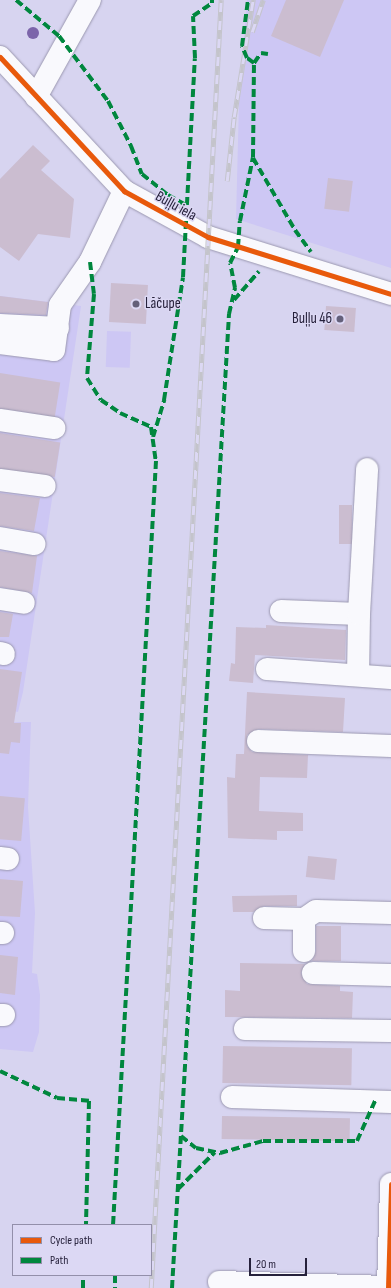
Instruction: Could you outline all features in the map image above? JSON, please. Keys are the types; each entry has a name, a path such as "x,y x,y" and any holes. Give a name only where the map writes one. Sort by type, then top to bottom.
{"street":[{"path":"36,97 90,0"},
{"name":"Buļļu iela","path":"0,57 124,191 208,236 391,294"},
{"path":"10,344 54,350 60,305 90,262 124,191"},
{"path":"0,325 58,328"},
{"path":"0,420 54,428"},
{"path":"358,676 359,614 367,469"},
{"path":"0,480 45,486"},
{"path":"0,538 34,544"},
{"path":"0,599 24,603"},
{"path":"281,610 359,614"},
{"path":"267,669 391,678"},
{"path":"258,741 391,746"},
{"path":"264,918 304,918 316,911 391,913"},
{"path":"304,918 304,951"},
{"path":"313,972 391,975"},
{"path":"245,1029 391,1031"},
{"path":"232,1097 391,1102"},
{"path":"219,1282 388,1287 391,1184"}],"shaded area":[{"path":"247,0 391,0 391,268 236,219 239,102"},
{"path":"0,296 81,306 23,692 18,712 0,708"},
{"path":"107,331 131,332 130,368 106,367"},
{"path":"31,722 28,807 35,913 32,973 37,974 40,995 39,1032 33,1052 0,1049 0,723"}],"building":[{"path":"286,0 344,0 320,57 271,36"},
{"path":"33,145 50,161 41,170 74,199 70,238 38,234 19,261 0,247 0,179"},
{"path":"328,178 353,181 349,212 324,209"},
{"path":"111,283 148,285 146,324 109,322"},
{"path":"0,296 48,302 46,315 0,313"},
{"path":"326,306 356,308 354,332 324,330"},
{"path":"0,373 60,383 55,417 0,408"},
{"path":"0,433 60,443 55,477 0,468"},
{"path":"0,493 40,498 34,531 0,526"},
{"path":"339,505 352,505 352,544 339,544"},
{"path":"0,551 37,556 32,593 0,587"},
{"path":"0,612 13,614 9,637 0,637"},
{"path":"266,625 346,630 345,660 255,655 253,683 229,681 231,663 235,664 236,627 266,628"},
{"path":"0,669 22,672 14,723 21,723 20,743 11,742 9,754 0,753"},
{"path":"247,692 345,698 343,732 258,729 247,735 247,746 252,752 308,755 307,778 260,777 259,811 303,813 303,831 277,831 277,840 228,838 227,777 235,778 236,754 244,754"},
{"path":"0,796 25,798 21,841 0,839"},
{"path":"308,856 337,859 335,880 306,877"},
{"path":"0,879 23,881 20,917 0,916"},
{"path":"297,895 297,906 264,906 253,912 233,912 232,896"},
{"path":"316,926 341,926 341,961 312,961 316,951"},
{"path":"0,955 18,957 15,995 0,993"},
{"path":"240,963 305,964 301,973 307,984 340,986 340,991 353,992 352,1018 225,1017 225,990 240,991"},
{"path":"223,1046 352,1048 351,1085 222,1083"},
{"path":"222,1116 350,1118 350,1141 222,1139"}],"railway":[{"path":"152,1270 221,0"},
{"path":"227,181 234,117 253,0"},
{"path":"252,32 263,0"},
{"path":"151,1288 152,1276"}],"marked path":[{"path":"16,0 59,36 108,101 131,146 142,174 168,195 186,205"},
{"path":"153,437 164,400 183,277 195,58 193,16 212,3 212,0"},
{"path":"172,1288 229,314 235,288 230,263 238,247 240,221 253,157 254,63 247,58 242,46 248,0"},
{"path":"254,63 261,53 268,54"},
{"path":"253,158 295,230 311,252"},
{"path":"90,262 94,294 87,378 101,400 120,413 151,427 156,461 113,1224"},
{"path":"234,300 259,271"},
{"path":"0,1071 57,1098 89,1101 86,1224"},
{"path":"181,1136 196,1148 220,1153 263,1141 357,1141 375,1101"},
{"path":"178,1189 215,1152"},
{"path":"83,1276 83,1288"},
{"path":"115,1276 115,1288"}],"cycle path":[{"path":"0,57 124,191 208,237 391,294"},
{"path":"388,1288 391,1184"}],"place":[{"name":"Lāčupe","path":"136,304"},
{"name":"Buļļu 46","path":"340,319"}]}
